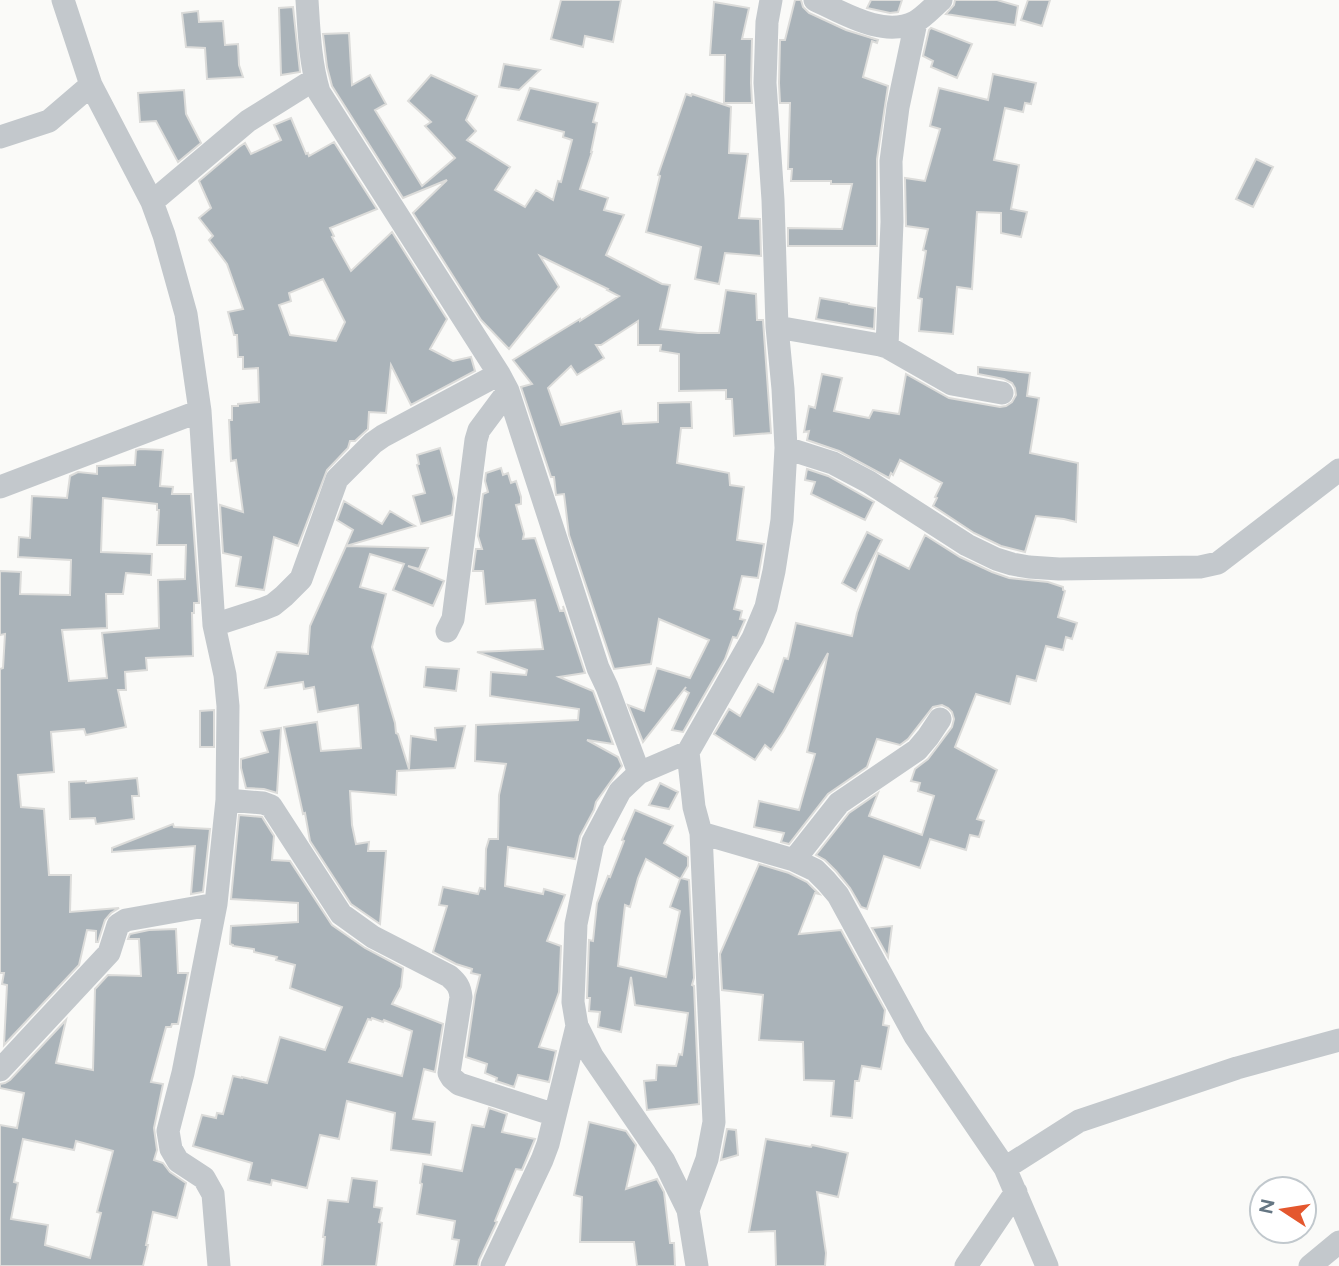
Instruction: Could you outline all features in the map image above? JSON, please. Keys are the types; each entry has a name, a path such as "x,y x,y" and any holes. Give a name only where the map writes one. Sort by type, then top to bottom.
{"street":[{"path":"63,0 91,85 152,202 187,314 200,411 214,625 225,675 228,706 227,800 216,904 183,1073 168,1132 171,1150 177,1161 204,1178 212,1194 219,1266"},
{"path":"307,0 315,79 319,92 503,382 598,668 639,773"},
{"path":"688,1210 707,1159 714,1122 701,833 694,807 688,752 753,638 765,607 782,520 786,449 765,83 767,22 771,0"},
{"path":"815,0 885,27 916,22 941,0"},
{"path":"887,347 892,222 891,160 898,107 916,22"},
{"path":"152,202 248,121 315,79"},
{"path":"0,137 49,121 91,85"},
{"path":"777,327 874,343 887,347 952,384 1002,393"},
{"path":"214,625 273,605 300,579 337,479 373,443 503,382"},
{"path":"447,631 453,619 476,440 503,382"},
{"path":"0,487 200,411"},
{"path":"786,449 833,463 869,482 967,545 996,559 1029,567 1059,569 1200,567 1218,563 1339,470"},
{"path":"794,860 839,803 917,750 940,719"},
{"path":"688,752 639,773 620,791 593,842 576,924 573,1002 577,1026 592,1056 664,1161 688,1210 697,1266"},
{"path":"227,800 271,806 341,914 373,937 456,982 461,997 449,1073 455,1081 555,1115"},
{"path":"701,833 794,860 814,870 838,895 915,1036 1005,1168 1043,1261"},
{"path":"0,1070 109,953 118,925 126,920 216,904"},
{"path":"492,1266 542,1160 577,1026"},
{"path":"1005,1168 1079,1121 1237,1068 1339,1040"},
{"path":"965,1266 1016,1192"},
{"path":"1310,1266 1339,1242"}],"building":[{"path":"561,0 621,0 613,42 585,36 583,47 551,39"},
{"path":"795,0 801,0 809,13 846,30 878,40 877,43 872,41 863,77 888,86 877,159 877,246 788,246 788,228 842,229 852,184 791,181 792,169 788,169 790,103 780,103 779,83 780,40 785,40"},
{"path":"871,0 902,0 898,12 890,13 867,8"},
{"path":"955,0 997,0 1018,6 1015,25 946,14"},
{"path":"1028,0 1050,0 1042,26 1021,20"},
{"path":"714,2 749,8 742,39 752,39 752,103 724,103 725,55 710,55"},
{"path":"293,7 300,72 281,75 279,8"},
{"path":"198,11 199,22 223,21 225,45 238,44 239,65 243,77 207,79 205,48 186,47 182,13"},
{"path":"931,28 972,44 957,78 931,67 933,61 923,56"},
{"path":"349,33 352,85 370,75 386,104 375,110 422,186 455,158 425,126 431,122 408,101 431,75 477,96 466,120 476,131 467,140 510,167 495,190 525,207 536,190 553,200 558,181 561,182 572,140 563,137 564,132 518,120 530,88 598,103 593,122 597,123 592,152 580,189 608,198 604,210 624,215 606,255 662,284 670,285 660,329 719,333 726,290 756,294 757,320 763,320 771,433 734,436 732,399 726,399 726,390 679,391 679,354 660,351 661,345 638,345 638,321 601,345 596,345 604,358 577,375 571,366 548,388 561,425 621,411 623,424 658,422 658,403 691,402 692,428 681,428 677,463 729,473 730,485 744,487 737,540 764,544 758,578 742,576 734,609 742,611 740,619 745,620 737,638 733,637 725,659 683,732 672,730 689,693 684,690 686,687 643,742 628,705 644,711 657,668 690,678 709,640 659,619 651,664 614,669 569,535 564,494 556,495 554,477 551,477 521,387 532,384 513,360 619,296 540,256 559,287 509,349 481,320 413,213 447,180 403,198 332,86 323,34"},
{"path":"504,64 540,70 519,90 499,87"},
{"path":"993,74 1036,83 1031,104 1025,103 1023,112 1005,108 994,160 1019,165 1011,209 1027,212 1021,237 1001,233 1001,213 977,212 972,289 957,287 953,334 919,331 922,299 918,298 928,229 906,226 905,178 925,181 940,129 930,126 939,88 988,100"},
{"path":"184,90 186,114 201,143 178,162 156,121 140,122 138,93"},
{"path":"686,94 731,107 729,153 748,154 739,218 760,219 761,256 725,253 719,284 695,279 701,247 646,232 660,176 658,175"},
{"path":"291,118 309,156 334,142 377,209 330,228 334,236 332,237 351,271 392,232 447,319 430,349 453,361 471,357 475,371 411,405 391,365 386,413 369,412 368,429 355,441 350,441 348,448 327,470 298,546 274,537 264,590 236,586 241,557 223,553 220,505 243,512 236,460 231,461 229,420 232,420 232,406 259,402 258,368 243,369 243,357 238,357 237,335 234,335 228,312 243,309 227,264 209,240 213,236 199,218 211,208 199,181 245,143 251,154 281,140 274,125","holes":["323,279 345,322 336,341 290,335 279,305 291,301 289,293"]},
{"path":"1256,159 1273,167 1253,207 1236,199"},
{"path":"820,298 875,308 874,329 816,319"},
{"path":"978,367 1030,373 1027,396 1039,398 1030,453 1078,463 1076,522 1036,516 1025,552 1001,546 974,533 933,506 942,483 900,460 889,478 839,451 807,440 809,431 804,432 809,406 815,408 822,374 842,378 834,411 869,418 873,410 899,414 906,374 949,398 1000,407 1012,402 1016,395 1012,383 978,374"},
{"path":"440,448 454,498 452,515 421,524 413,496 425,493 417,455"},
{"path":"136,450 163,450 160,486 173,487 172,494 191,494 199,603 194,603 192,613 193,656 146,658 147,670 125,672 126,690 118,690 126,727 86,735 84,729 51,732 54,772 18,775 21,807 44,809 49,875 71,875 70,912 119,908 105,920 98,942 96,931 87,930 79,965 4,1045 7,985 2,984 4,973 0,973 0,669 3,668 5,634 0,635 0,571 21,572 20,594 70,595 71,560 18,557 19,537 30,538 32,496 67,498 70,476 78,472 97,474 97,466 135,465","holes":["103,498 157,504 157,545 186,545 185,579 158,580 159,628 102,633 107,678 69,681 62,630 107,628 106,594 123,594 126,573 151,575 152,554 101,552"]},
{"path":"501,468 503,475 508,473 511,483 516,481 521,497 521,504 516,505 523,539 535,538 560,611 564,610 563,606 585,673 559,677 593,691 613,744 587,740 618,757 622,766 596,802 580,836 575,859 508,847 505,886 543,894 544,889 565,895 547,941 561,946 559,992 539,1047 556,1051 549,1082 518,1075 514,1087 496,1081 497,1078 485,1073 487,1064 466,1057 480,975 471,973 472,969 433,952 447,906 439,905 443,887 478,894 480,888 485,889 486,849 489,839 498,839 499,795 506,764 475,761 476,725 578,720 579,709 490,696 491,672 526,675 527,670 477,652 543,649 535,600 486,604 483,571 473,571 476,549 482,549 478,536 483,494 488,492 486,473"},
{"path":"807,469 828,476 874,502 865,520 811,494 815,482 805,480"},
{"path":"344,501 382,524 390,511 415,526 346,546 353,530 337,520"},
{"path":"867,532 882,540 856,591 842,583"},
{"path":"925,535 960,557 992,572 1009,578 1048,582 1063,587 1065,591 1058,617 1077,623 1072,639 1066,637 1063,650 1046,646 1036,681 1017,676 1010,704 976,694 955,747 997,770 977,819 984,821 979,837 970,835 966,850 930,839 920,868 884,856 867,909 861,907 836,871 816,855 849,813 878,793 869,816 922,835 934,796 918,791 920,783 911,781 915,769 928,759 952,727 952,712 942,705 933,707 908,739 900,745 877,739 867,767 828,794 789,844 781,842 784,833 754,827 759,801 799,810 815,754 807,752 828,653 771,750 765,745 755,760 714,734 729,709 740,716 758,684 773,692 784,658 788,659 796,623 852,636 857,613 878,553 909,569"},
{"path":"346,546 428,548 419,569 408,566 444,581 433,606 393,590 404,564 370,554 360,587 386,594 372,647 409,769 411,736 436,740 435,728 465,726 455,768 397,771 396,795 350,791 356,844 369,842 368,851 386,851 380,924 351,904 310,841 284,727 317,722 321,751 361,748 358,705 318,712 314,687 304,689 303,682 265,688 277,652 308,654 310,626"},
{"path":"426,667 459,669 456,691 424,687"},
{"path":"214,710 214,747 200,747 200,711"},
{"path":"281,728 277,793 246,788 241,759 268,752 261,731"},
{"path":"137,778 139,796 132,796 134,819 96,824 95,818 70,819 69,782"},
{"path":"660,783 678,792 669,809 649,805"},
{"path":"635,810 673,826 664,843 688,857 688,866 681,878 689,880 699,1104 647,1110 644,1081 656,1080 657,1065 676,1066 679,1054 682,1055 688,1013 635,1005 631,977 621,1032 598,1027 600,1012 589,1011 589,940 593,941 597,903 608,876 610,877 624,841 622,840","holes":["646,859 680,879 670,907 680,911 666,977 618,966 625,905 630,907"]},
{"path":"239,815 262,817 274,836 272,860 290,861 332,925 365,948 403,968 401,987 392,1004 443,1024 435,1072 424,1069 413,1119 435,1122 431,1155 391,1150 395,1113 347,1101 339,1139 320,1135 307,1188 272,1180 271,1185 248,1180 252,1163 193,1146 202,1115 216,1118 217,1113 223,1114 233,1076 267,1083 280,1037 325,1050 342,1007 290,988 295,965 276,960 277,957 254,952 254,949 230,944 231,926 298,922 298,903 231,899","holes":["368,1019 384,1020 412,1031 402,1076 349,1062"]},
{"path":"173,824 174,827 210,829 203,892 191,894 195,846 112,852 112,848"},
{"path":"759,864 789,873 807,882 819,894 815,893 799,934 841,930 885,1010 883,1025 889,1026 881,1069 862,1066 859,1081 855,1081 852,1118 831,1116 834,1081 804,1080 803,1042 759,1040 763,995 722,990 720,954"},
{"path":"892,926 888,957 872,928"},
{"path":"176,929 178,973 188,973 178,1024 166,1027 151,1082 163,1084 154,1128 157,1150 154,1160 163,1163 170,1172 186,1183 177,1218 153,1212 143,1266 0,1266 0,1125 17,1128 24,1093 0,1088 0,1084 10,1080 66,1020 56,1063 93,1070 95,989 108,975 141,976 139,939 128,939 130,934","holes":["23,1139 74,1150 76,1141 113,1151 97,1212 101,1213 90,1258 45,1245 48,1225 11,1219 18,1183 14,1182"]},
{"path":"489,1108 507,1114 502,1132 535,1139 522,1170 516,1169 478,1266 454,1266 459,1240 452,1239 455,1221 417,1214 423,1164 462,1171 472,1125 484,1127"},
{"path":"589,1122 626,1131 636,1145 626,1189 657,1179 664,1192 670,1243 674,1243 675,1266 637,1266 634,1242 580,1242 582,1197 574,1195"},
{"path":"727,1129 736,1130 738,1155 721,1160"},
{"path":"766,1139 848,1153 838,1197 817,1192 826,1253 825,1266 776,1266 775,1231 749,1232"},
{"path":"352,1178 377,1181 374,1207 382,1208 379,1222 382,1223 376,1266 322,1266 328,1200 348,1202"}]}
